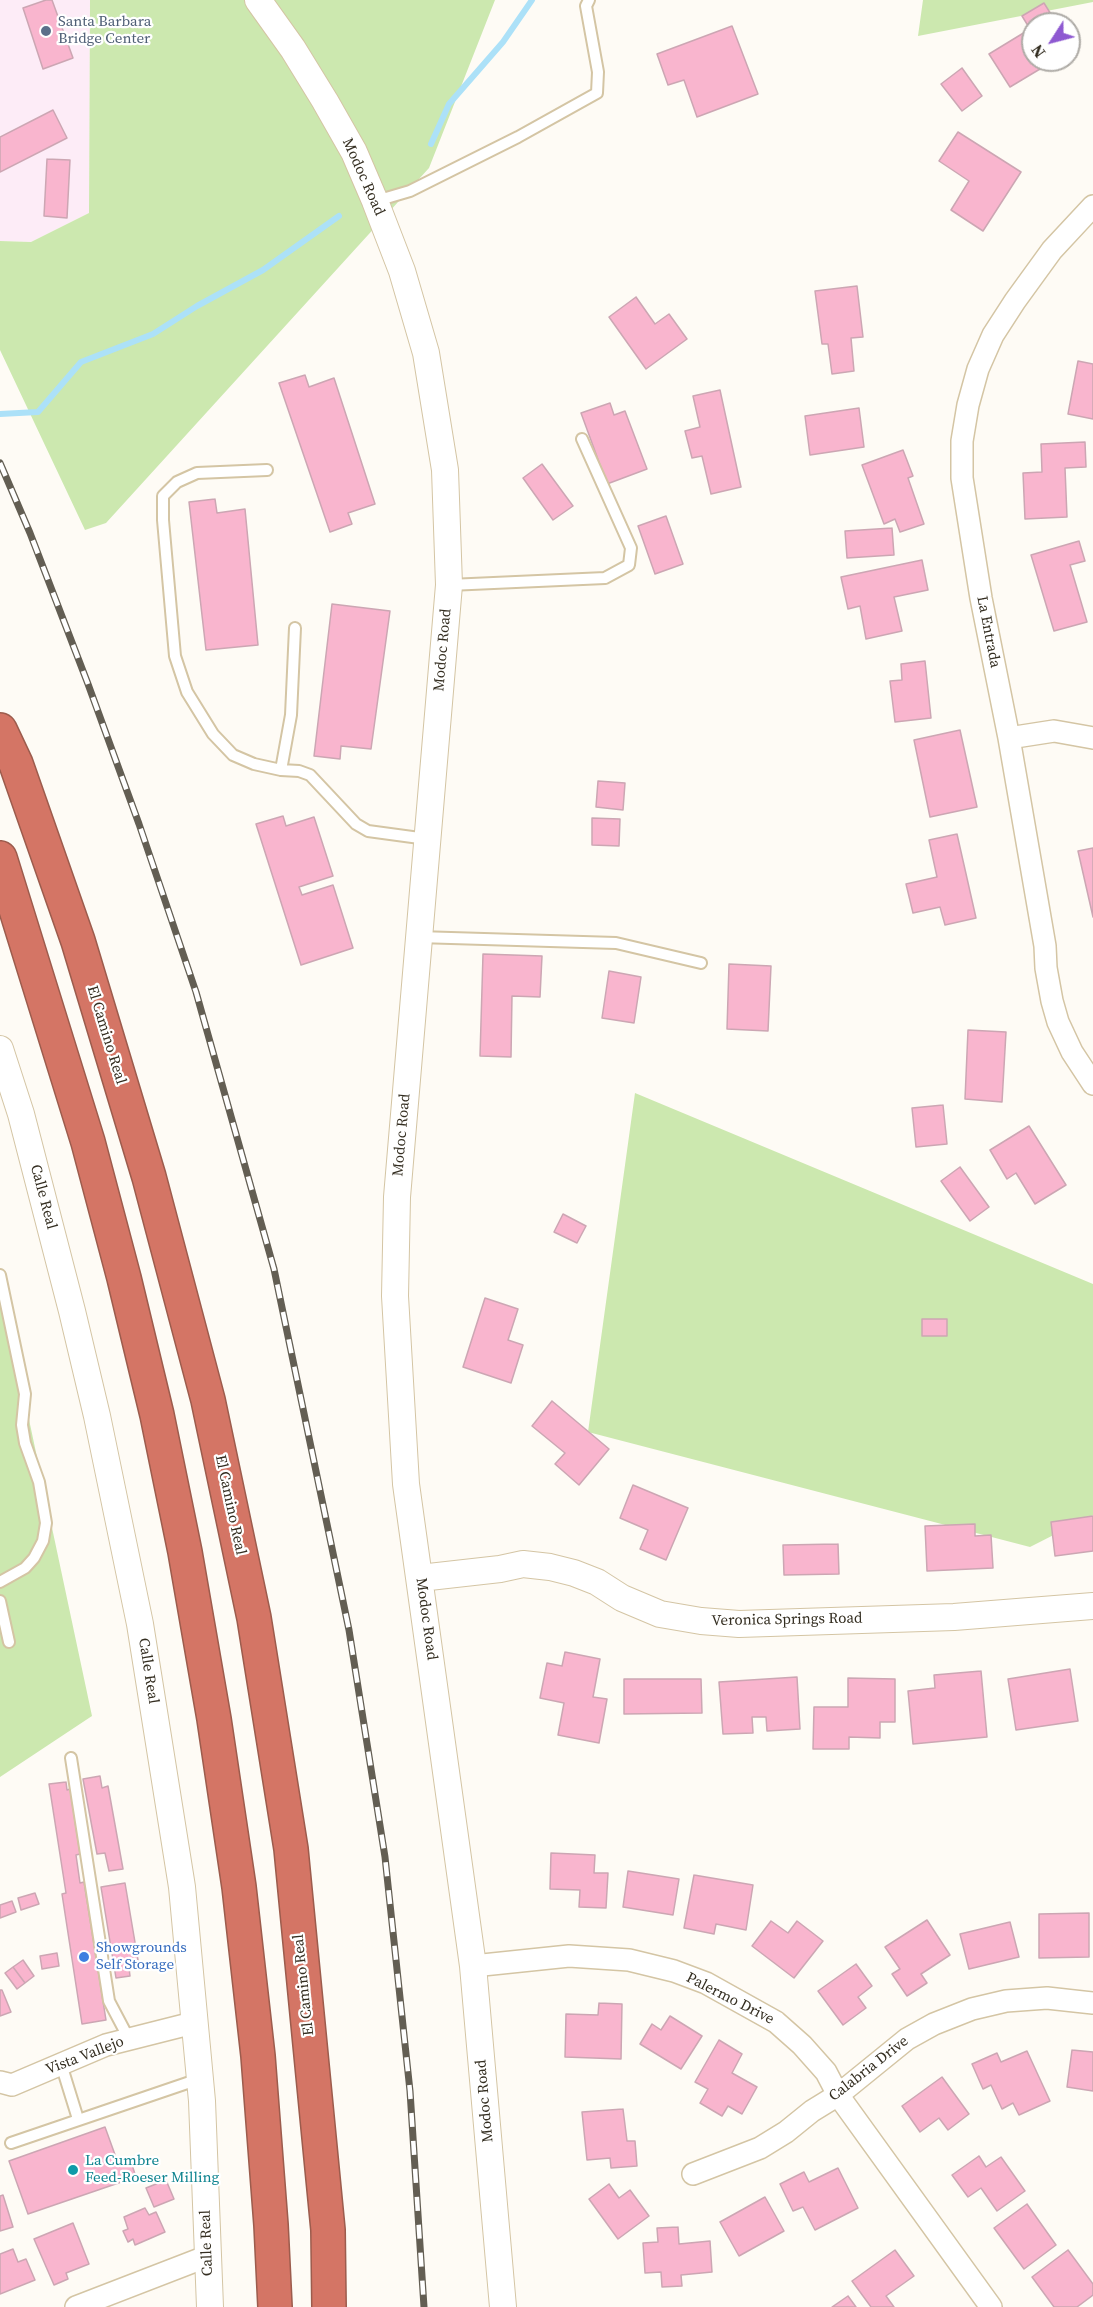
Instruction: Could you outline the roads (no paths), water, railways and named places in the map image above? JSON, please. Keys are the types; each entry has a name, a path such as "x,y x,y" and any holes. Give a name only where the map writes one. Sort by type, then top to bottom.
{"highway":[{"path":"0,712 16,764"},
{"name":"El Camino Real","path":"0,730 16,764 78,941 149,1176 208,1400 254,1618 291,1850 328,2230 329,2307"},
{"path":"1,862 88,1142 157,1415 185,1552 214,1719 239,1887 258,2056 275,2307"}],"street":[{"name":"Modoc Road","path":"258,0 326,100 354,152 375,201 402,271 426,353 445,470 449,585 398,1197 395,1296 404,1458 473,1966 503,2307"},
{"name":"La Entrada","path":"1093,206 1052,250 993,335 982,360 968,405 962,441 962,478 966,510 1009,738 1045,946 1052,1001 1058,1022 1072,1052 1093,1084"},
{"path":"1009,738 1054,731 1093,738"},
{"name":"Calle Real","path":"0,1049 21,1114 72,1311 138,1612 182,1887 199,2079 210,2307"},
{"name":"Veronica Springs Road","path":"420,1578 500,1569 523,1564 550,1567 597,1582 622,1598 660,1614 739,1624 954,1617 1093,1606"},
{"name":"Palermo Drive","path":"473,1966 569,1956 629,1960 674,1971 706,1983 776,2022 802,2045 826,2072 838,2095 983,2304"},
{"name":"Calabria Drive","path":"693,2174 760,2148 786,2132 812,2111 838,2095 907,2039 934,2024 972,2009 1006,2001 1047,1998 1093,2003"},
{"name":"Vista Vallejo","path":"4,2086 106,2045 193,2023"},
{"path":"76,2307 208,2256"}],"lane":[{"path":"375,201 411,191 518,137 597,93 598,72 586,6 589,0"},
{"path":"449,585 605,578 629,565 631,548 582,439"},
{"path":"267,470 197,472 177,482 163,496 175,656 187,692 213,734 233,755 254,764 299,771 310,775 356,824 368,831 427,839"},
{"path":"281,770 291,715 295,628"},
{"path":"418,937 616,943 701,963"},
{"path":"0,1275 25,1394 22,1425 25,1443 39,1482 46,1523 43,1541 34,1558 25,1568 0,1582"},
{"path":"0,1601 9,1642"},
{"path":"71,1758 109,2001 129,2039"},
{"path":"61,2064 78,2119"},
{"path":"11,2143 199,2079"}],"waterway":[{"path":"431,144 449,104 503,42 532,0"},
{"path":"0,414 38,412 81,362 153,334 197,306 263,270 339,216"}],"railway":[{"path":"0,463 30,533 139,824 196,992 274,1269 349,1630 385,1857 410,2091 424,2307"}],"place":[{"name":"Santa Barbara Bridge Center","path":"46,31"},
{"name":"Showgrounds Self Storage","path":"84,1957"},
{"name":"La Cumbre Feed-Roeser Milling","path":"73,2170"}]}
